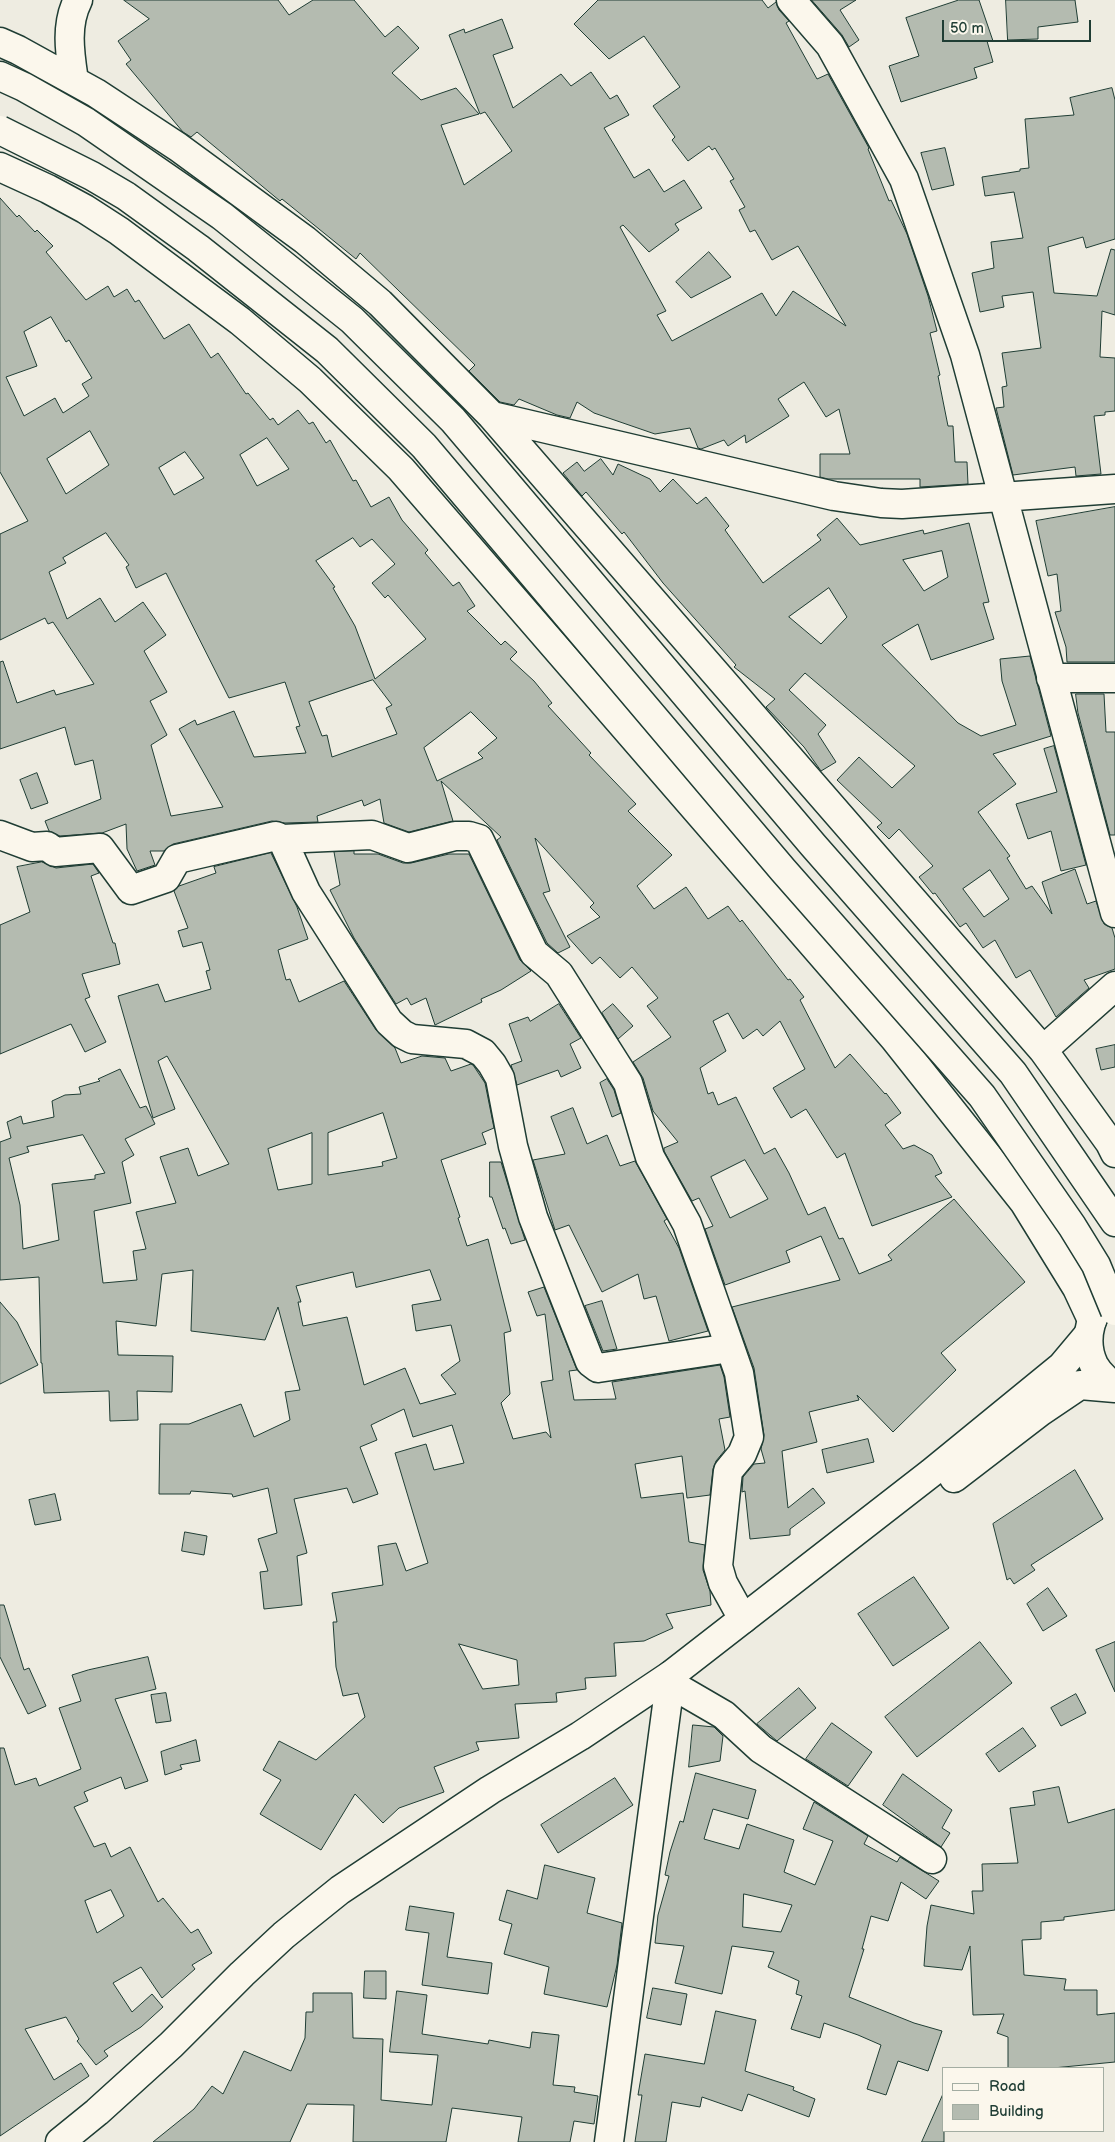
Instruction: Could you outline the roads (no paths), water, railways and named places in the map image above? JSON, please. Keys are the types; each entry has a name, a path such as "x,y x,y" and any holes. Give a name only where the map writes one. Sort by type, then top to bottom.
{"main road":[{"path":"74,81 69,29 78,0"},
{"path":"790,0 830,45 904,179 965,355 1115,913"},
{"path":"0,42 74,81 178,147 305,240 380,303 492,416 1043,1050 1110,1143 1115,1153"},
{"path":"0,76 24,87 86,122 222,216 352,320 453,420 813,845 1013,1073 1115,1222"},
{"path":"0,130 92,176 126,196 198,248 327,350 424,446 784,870 982,1096 1072,1226 1096,1265 1098,1322 1055,1373 931,1474 742,1619 673,1688 580,1736 490,1790 340,1890 284,1935 171,2045 97,2112 60,2142"},
{"path":"0,166 48,189 92,214 232,315 310,380 401,469 894,1038 1024,1202 1098,1322"},
{"path":"492,416 857,500 902,504 1115,489"},
{"path":"1051,678 1115,678"},
{"path":"0,835 32,847 47,846 55,852 100,848 131,890 166,878 177,859 276,836 282,839 372,835 408,848 455,836 469,836 479,839 534,954 559,974 628,1083 650,1157 687,1224 739,1372 749,1437 742,1454 728,1471 718,1566 723,1583 742,1619"},
{"path":"282,839 306,892 389,1022 402,1034 412,1039 466,1044 483,1052 492,1064 500,1078 514,1146 533,1217 584,1352 590,1362 598,1368 730,1348"},
{"path":"1043,1050 1115,986"},
{"path":"1115,1293 1099,1307 1098,1322 1089,1351 1094,1365 1103,1378 1115,1388"},
{"path":"89,2142 198,2043 294,1945 341,1904 673,1688 1063,1396 1080,1385 1115,1388"},
{"path":"673,1688 724,1715 761,1749 932,1859"},
{"path":"609,2142 673,1688"}]}
